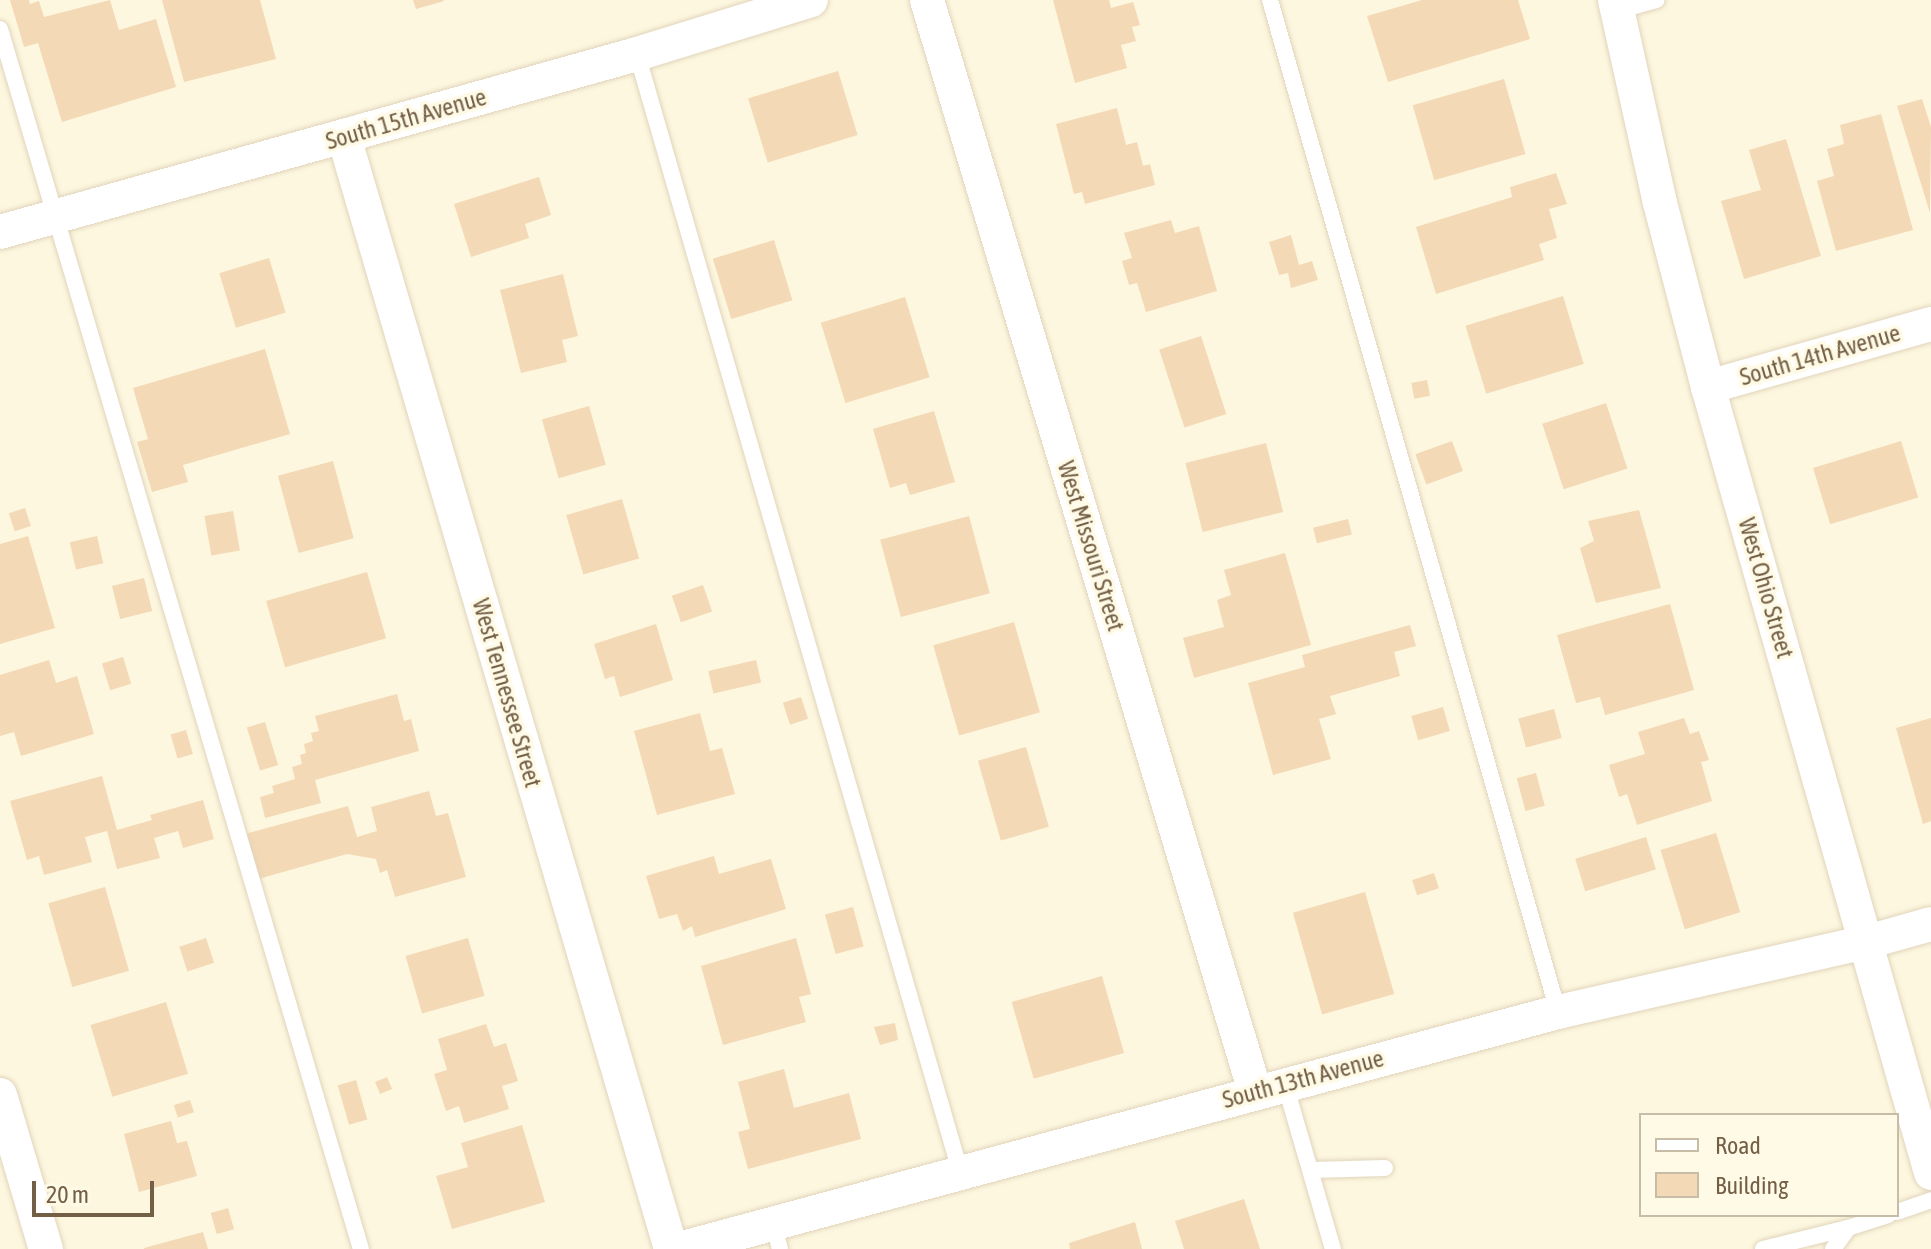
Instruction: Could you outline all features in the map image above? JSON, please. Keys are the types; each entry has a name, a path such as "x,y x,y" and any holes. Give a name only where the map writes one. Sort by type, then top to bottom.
{"street":[{"name":"South 15th Avenue","path":"0,232 637,54 811,0"},
{"name":"West Missouri Street","path":"927,0 1270,1088"},
{"name":"West Ohio Street","path":"1616,6 1660,203 1708,387 1931,1173"},
{"name":"West Tennessee Street","path":"344,137 671,1249"},
{"name":"South 14th Avenue","path":"1708,387 1931,324"},
{"name":"South 13th Avenue","path":"679,1249 777,1236 960,1171 1558,1012 1867,942 1931,924"},
{"path":"0,1095 46,1249"}],"lane":[{"path":"1270,0 1558,1012"},
{"path":"1616,6 1657,0"},
{"path":"0,29 361,1249"},
{"path":"637,54 960,1171"},
{"path":"1270,1088 1311,1170 1333,1249"},
{"path":"1311,1170 1385,1168"},
{"path":"1899,1211 1931,1200"},
{"path":"1763,1249 1882,1217"},
{"path":"1833,1249 1848,1228"}],"building":[{"path":"10,0 29,0 30,4 39,1 44,17 110,0 119,30 156,19 176,87 62,122 38,43 24,47"},
{"path":"162,0 260,0 276,59 184,82"},
{"path":"413,0 443,0 444,1 416,9"},
{"path":"1053,0 1109,0 1111,8 1133,2 1140,25 1132,27 1136,41 1121,45 1127,68 1075,83"},
{"path":"1422,0 1518,0 1530,39 1388,82 1367,16"},
{"path":"838,71 858,135 768,163 748,98"},
{"path":"1504,79 1525,154 1434,180 1413,105"},
{"path":"1922,99 1931,127 1930,213 1897,106"},
{"path":"1117,108 1126,145 1137,142 1143,166 1150,164 1155,185 1085,204 1082,192 1074,194 1056,124"},
{"path":"1881,114 1913,230 1836,251 1817,181 1834,176 1827,149 1844,144 1840,125"},
{"path":"1786,139 1821,256 1744,279 1721,201 1761,190 1749,150"},
{"path":"1556,173 1567,204 1549,209 1557,238 1539,244 1544,260 1436,294 1416,227 1512,197 1510,187"},
{"path":"539,177 551,215 525,224 529,238 471,257 454,204"},
{"path":"1171,220 1175,233 1199,226 1217,291 1146,312 1137,283 1129,285 1122,261 1132,258 1124,233"},
{"path":"1291,235 1299,265 1312,261 1318,280 1291,288 1288,273 1279,275 1269,242"},
{"path":"774,240 792,300 731,319 713,259"},
{"path":"269,258 286,313 236,328 219,273"},
{"path":"563,274 578,336 562,340 567,362 521,373 500,290"},
{"path":"1563,296 1584,364 1486,394 1465,326"},
{"path":"905,297 930,377 845,403 821,323"},
{"path":"1201,336 1226,414 1184,428 1159,350"},
{"path":"265,349 290,434 183,465 188,482 152,492 137,442 148,439 133,388"},
{"path":"1427,380 1430,396 1414,399 1411,383"},
{"path":"1606,403 1627,469 1564,489 1542,424"},
{"path":"589,406 606,465 559,478 542,420"},
{"path":"934,411 955,482 910,495 906,483 890,488 873,429"},
{"path":"1452,441 1463,471 1426,484 1415,454"},
{"path":"1901,441 1918,497 1830,524 1813,468"},
{"path":"1266,443 1283,512 1203,532 1185,463"},
{"path":"333,461 354,538 299,553 278,476"},
{"path":"622,499 639,559 583,575 566,515"},
{"path":"25,508 31,526 15,531 9,513"},
{"path":"1639,510 1661,588 1596,603 1580,548 1594,541 1588,521"},
{"path":"233,511 240,550 211,555 204,516"},
{"path":"969,516 990,593 901,617 880,540"},
{"path":"1348,519 1352,535 1317,543 1313,528"},
{"path":"28,536 55,628 0,644 0,544"},
{"path":"97,536 103,563 76,570 70,542"},
{"path":"1285,553 1311,645 1194,678 1183,638 1224,627 1217,600 1231,595 1224,570"},
{"path":"367,572 386,638 285,667 266,601"},
{"path":"144,578 152,611 120,619 112,586"},
{"path":"703,585 712,611 681,622 672,596"},
{"path":"1670,604 1694,690 1605,715 1600,697 1576,703 1557,635"},
{"path":"1014,622 1040,712 959,736 933,645"},
{"path":"656,624 673,680 620,697 614,676 605,679 594,644"},
{"path":"1410,625 1416,646 1394,652 1400,676 1330,696 1336,714 1319,719 1331,759 1273,775 1248,683 1305,667 1302,655"},
{"path":"123,657 131,684 110,690 102,663"},
{"path":"49,660 56,683 77,676 94,734 21,756 14,732 0,736 0,675"},
{"path":"756,660 761,682 713,693 708,671"},
{"path":"397,694 404,721 411,719 419,751 315,780 321,803 265,818 260,797 274,793 272,786 295,779 292,767 302,764 300,755 306,753 304,744 313,741 311,733 319,731 315,716"},
{"path":"801,697 808,719 790,725 783,703"},
{"path":"1443,707 1450,731 1418,740 1411,716"},
{"path":"1554,709 1562,738 1526,748 1518,719"},
{"path":"700,713 710,751 722,748 735,794 657,815 634,731"},
{"path":"1684,718 1690,734 1699,731 1709,760 1701,762 1712,801 1637,825 1627,794 1619,797 1609,765 1645,754 1638,732"},
{"path":"1931,718 1931,821 1923,824 1896,728"},
{"path":"265,722 278,765 260,771 247,728"},
{"path":"186,730 193,754 178,758 171,734"},
{"path":"1026,747 1049,827 1001,841 978,761"},
{"path":"1536,773 1545,806 1525,811 1517,778"},
{"path":"102,776 117,830 152,820 150,815 203,800 214,839 183,848 178,831 154,838 160,858 117,869 107,831 85,837 92,862 44,875 39,856 27,860 10,801"},
{"path":"429,791 436,816 448,813 466,877 395,897 387,870 380,873 376,859 347,854 258,879 245,834 348,806 357,837 377,831 371,807"},
{"path":"1716,833 1740,912 1685,929 1661,850"},
{"path":"1646,837 1656,870 1585,891 1575,859"},
{"path":"714,856 719,874 771,859 786,909 695,937 692,926 683,931 677,914 659,919 646,876"},
{"path":"1434,873 1439,888 1417,895 1412,880"},
{"path":"105,887 129,971 72,987 48,903"},
{"path":"1365,892 1394,994 1322,1015 1293,913"},
{"path":"853,907 864,947 836,954 825,915"},
{"path":"206,938 214,963 187,971 179,947"},
{"path":"468,938 485,996 422,1014 406,956"},
{"path":"796,938 811,994 799,997 806,1022 723,1045 701,966"},
{"path":"1102,976 1124,1053 1034,1079 1012,1002"},
{"path":"166,1002 188,1074 112,1097 90,1025"},
{"path":"895,1023 898,1040 880,1045 874,1027"},
{"path":"486,1024 494,1047 506,1043 518,1081 502,1086 509,1109 464,1123 459,1106 446,1111 434,1074 447,1070 438,1039"},
{"path":"784,1069 794,1108 849,1093 861,1139 748,1169 738,1132 750,1129 738,1082"},
{"path":"387,1077 392,1089 380,1094 375,1082"},
{"path":"356,1080 367,1119 349,1125 338,1085"},
{"path":"190,1100 194,1112 178,1118 174,1105"},
{"path":"171,1121 177,1143 187,1141 197,1176 139,1192 124,1134"},
{"path":"522,1125 545,1202 452,1229 436,1176 468,1167 461,1143"},
{"path":"1244,1199 1260,1249 1184,1249 1175,1221"},
{"path":"228,1208 234,1229 217,1234 211,1213"},
{"path":"1135,1222 1142,1249 1070,1249 1069,1243"},
{"path":"203,1232 208,1249 144,1249 144,1248"}]}
